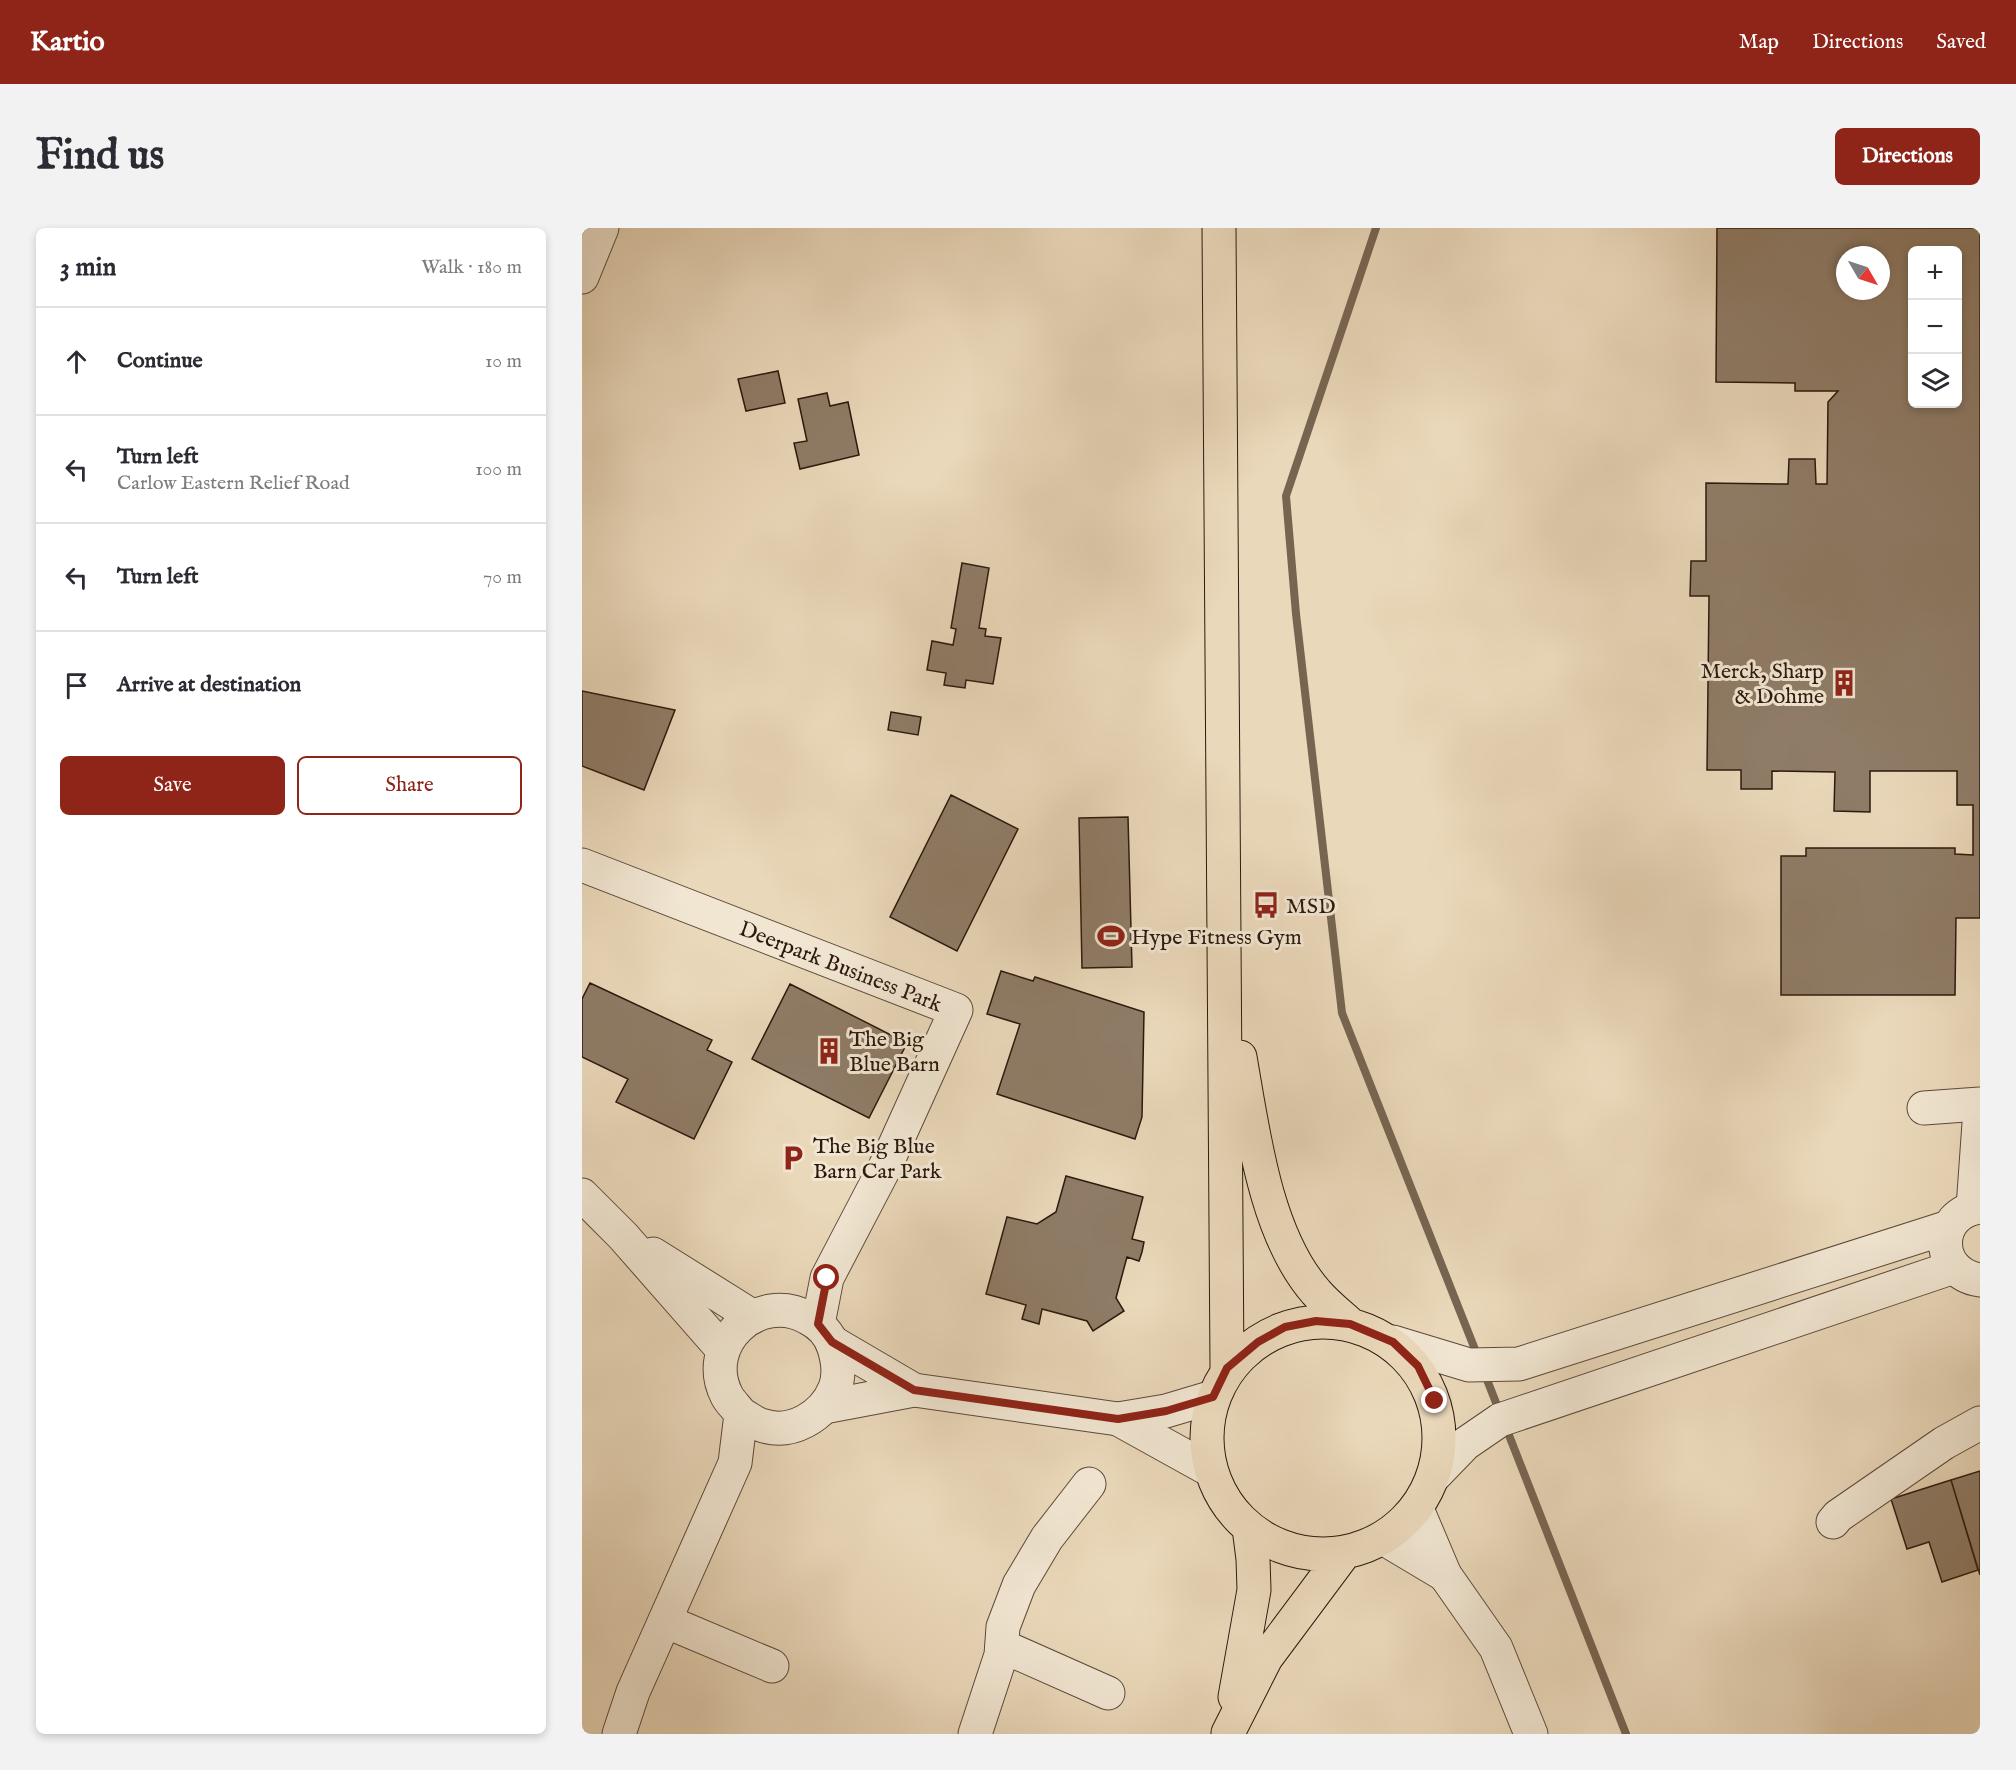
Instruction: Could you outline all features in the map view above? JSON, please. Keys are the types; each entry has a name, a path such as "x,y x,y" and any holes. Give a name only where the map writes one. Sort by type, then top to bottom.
{"main road":[{"path":"1219,228 1225,1270 1220,1383 1207,1435 1210,1470 1221,1495 1249,1528 1278,1546 1318,1556 1342,1556 1362,1550 1383,1538 1417,1509 1435,1475 1440,1437 1435,1401 1418,1366 1393,1342 1350,1324 1316,1321 1285,1327 1258,1342 1220,1383"},
{"path":"1225,976 1262,1177 1289,1252 1316,1292 1350,1324"},
{"path":"1228,1733 1254,1590 1249,1528"},
{"path":"1228,1733 1266,1658 1342,1556"}],"street":[{"path":"582,277 602,228"},
{"name":"Deerpark Business Park","path":"582,865 956,1010 885,1167 827,1278"},
{"path":"1924,1108 1980,1104"},
{"path":"1967,1274 1948,1258 1945,1248 1946,1237 1967,1214 1980,1109"},
{"path":"582,1195 623,1236 723,1350"},
{"path":"1393,1342 1469,1365 1519,1364 1967,1214"},
{"path":"623,1236 764,1313 798,1312 825,1333 914,1390"},
{"path":"1435,1475 1465,1444 1500,1420 1967,1274"},
{"path":"784,1428 761,1425 741,1414 727,1396 720,1373 723,1350 734,1330 827,1278"},
{"path":"735,1463 784,1428 806,1422 824,1407 836,1387 839,1364 825,1333 827,1278"},
{"path":"824,1407 914,1390 1118,1419 1166,1411 1220,1383"},
{"path":"619,1734 633,1692 735,1463 741,1414"},
{"path":"1118,1419 1210,1470"},
{"path":"1833,1522 1838,1516 1944,1443 1980,1423"},
{"path":"976,1734 1001,1655 1003,1627 1019,1585 1047,1538 1089,1484"},
{"path":"1417,1509 1445,1575 1496,1648 1532,1734"},
{"path":"1383,1538 1445,1575"},
{"path":"664,1621 772,1666"},
{"path":"1002,1646 1108,1693"}],"building":[{"name":"Merck, Sharp & Dohme","path":"1717,228 1980,228 1980,918 1956,918 1955,995 1781,995 1781,856 1806,856 1806,848 1955,848 1955,854 1973,855 1973,805 1957,805 1957,771 1870,771 1870,812 1834,811 1835,772 1772,771 1772,789 1741,789 1741,770 1707,770 1709,596 1690,596 1691,561 1706,561 1706,483 1788,484 1789,459 1815,459 1816,484 1827,484 1828,402 1838,391 1795,391 1795,383 1716,382"},
{"path":"778,371 785,403 746,411 738,379"},
{"path":"827,393 830,406 848,402 859,455 800,469 794,443 807,441 798,399"},
{"path":"962,563 989,568 979,628 986,629 985,636 1001,638 993,684 966,680 965,688 944,685 946,673 927,670 932,641 953,645 956,629 951,628"},
{"path":"582,691 675,710 644,790 582,766"},
{"path":"891,712 921,717 918,735 888,730"},
{"path":"951,795 1018,829 957,951 890,917"},
{"path":"1128,817 1132,967 1082,968 1079,818"},
{"path":"1001,971 1033,981 1035,977 1144,1012 1142,1117 1135,1139 997,1094 1020,1024 987,1014"},
{"path":"590,983 712,1040 707,1050 732,1062 694,1139 616,1102 628,1079 582,1057 582,999"},
{"name":"The Big Blue Barn","path":"790,984 907,1043 869,1118 752,1059"},
{"path":"1066,1176 1143,1197 1132,1239 1144,1242 1142,1252 1139,1261 1127,1257 1116,1298 1124,1311 1093,1331 1087,1321 1042,1309 1039,1324 1022,1319 1026,1305 986,1294 1007,1217 1037,1224 1056,1212"},
{"path":"1980,1471 1980,1575 1951,1480"},
{"path":"1951,1480 1978,1570 1942,1582 1929,1542 1907,1549 1891,1499"}],"waterway":[{"path":"1376,228 1286,496 1296,614 1342,1013 1478,1357"},
{"path":"1484,1372 1500,1413"},
{"path":"1505,1425 1626,1734"}],"place":[{"name":"Merck, Sharp & Dohme","path":"1844,683"},
{"name":"MSD","path":"1266,905"},
{"name":"Hype Fitness Gym","path":"1111,936"},
{"name":"The Big Blue Barn","path":"829,1051"},
{"name":"The Big Blue Barn Car Park","path":"793,1158"}],"route":[{"path":"827,1278 818,1324 832,1342 914,1390 1118,1419 1166,1411 1213,1397 1227,1368 1258,1342 1285,1327 1316,1321 1350,1324 1393,1342 1418,1366 1435,1401"}]}
